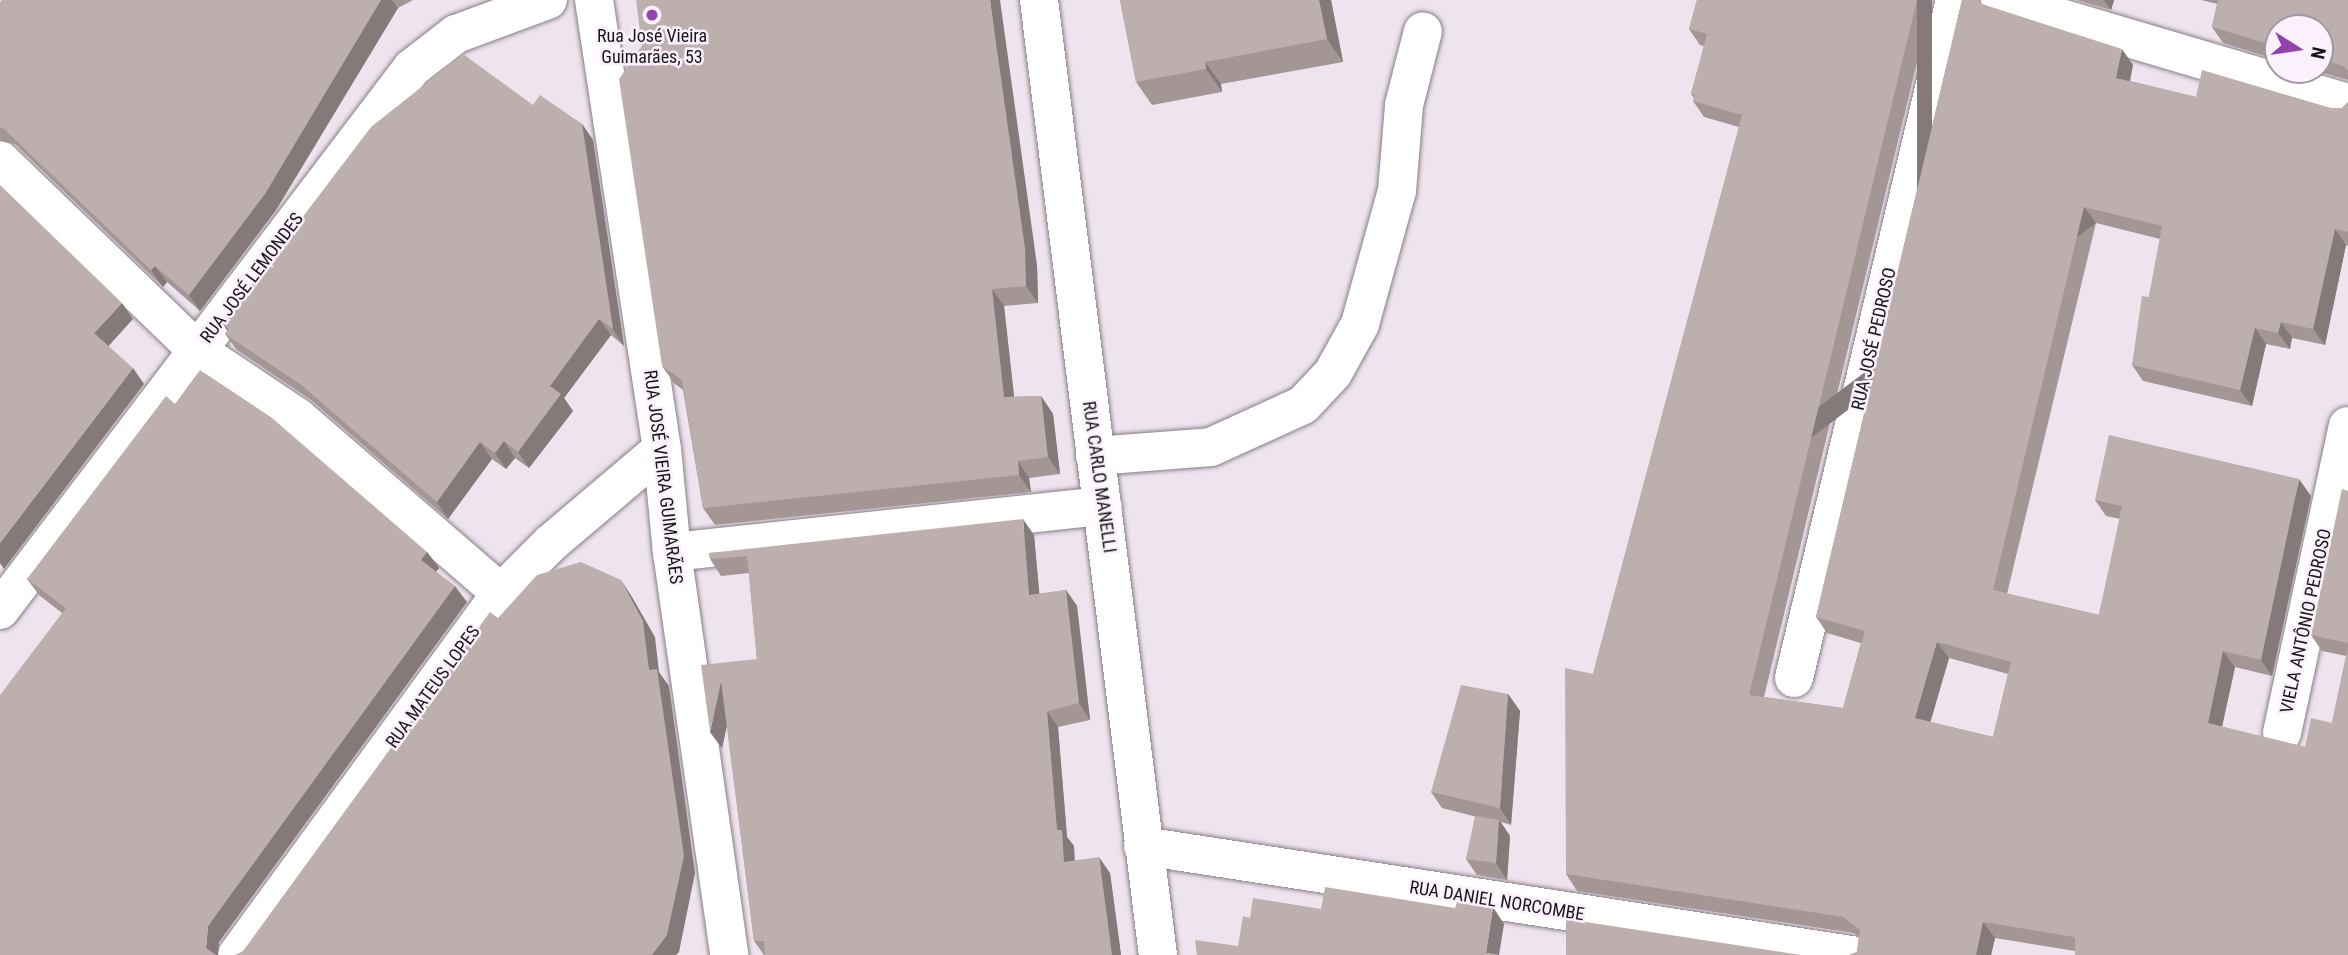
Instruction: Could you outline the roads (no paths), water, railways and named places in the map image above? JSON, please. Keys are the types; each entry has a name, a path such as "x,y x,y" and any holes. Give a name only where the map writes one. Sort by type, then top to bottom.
{"street":[{"name":"RUA JOSÉ LEMONDES","path":"0,610 412,68 456,34 548,0"},
{"name":"RUA JOSÉ VIEIRA GUIMARÃES","path":"594,0 662,449 672,552 729,955"},
{"name":"RUA CARLO MANELLI","path":"1039,0 1158,955"},
{"name":"RUA JOSÉ PEDROSO","path":"1794,678 1955,0"},
{"path":"2000,0 2348,103"},
{"path":"1095,456 1211,447 1303,405 1333,373 1360,324 1397,191 1404,105 1423,31"},
{"path":"0,160 197,350 297,417 501,593"},
{"name":"VIELA ANTÔNIO PEDROSO","path":"2281,733 2348,426"},
{"name":"RUA MATEUS LOPES","path":"237,955 501,593 551,543 662,449"},
{"path":"672,552 1103,506"},
{"name":"RUA DANIEL NORCOMBE","path":"1143,846 1851,955"}],"place":[{"name":"Rua José Vieira Guimarães, 53","path":"652,15"}]}
